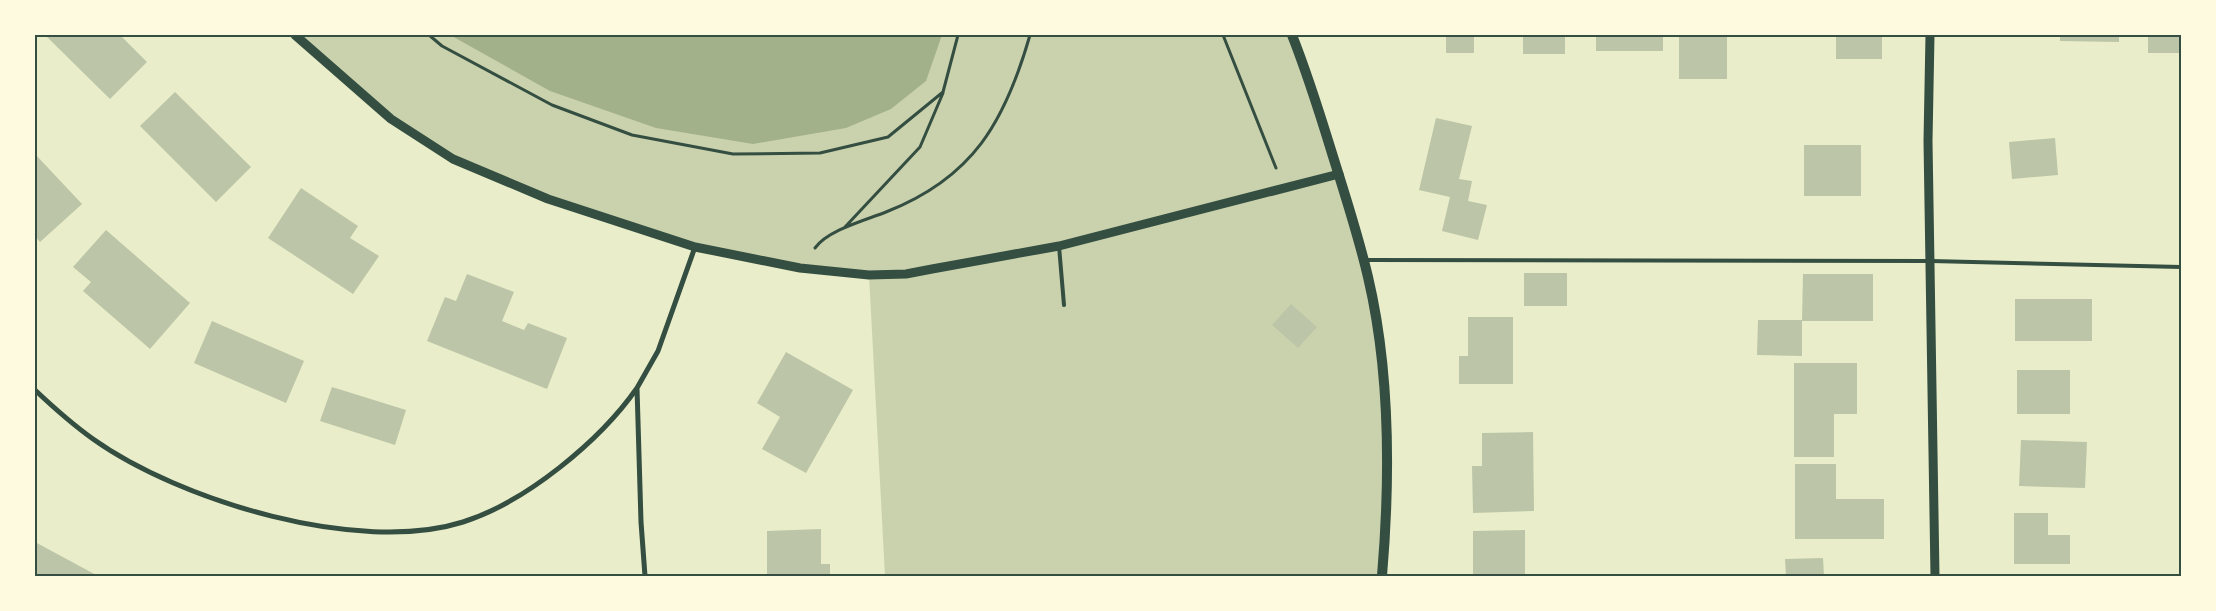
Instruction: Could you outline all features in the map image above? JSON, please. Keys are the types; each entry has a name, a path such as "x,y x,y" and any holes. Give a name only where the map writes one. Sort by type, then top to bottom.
{"main road":[{"path":"1292,35 1306,70 1339,174 1364,260 1377,327 1384,400 1387,472 1387,521 1382,576"}],"street":[{"path":"295,35 391,119 453,159 548,199 695,247 800,268 869,275 906,274 1059,246 1339,174"},
{"path":"1930,35 1930,261 1935,576"},
{"path":"35,390 94,440 136,465 202,495 248,510 319,527 391,532 461,522 506,503 566,463 620,413 637,388 658,350 695,247"},
{"path":"637,388 641,522 646,576"}],"lane":[{"path":"1059,246 1064,305"},
{"path":"1364,260 1930,261 2181,267"}],"path":[{"path":"429,35 442,46 552,105 632,135 733,154 820,153 888,137 943,92"},
{"path":"843,229 920,147 943,92 958,35"},
{"path":"800,268 817,245 843,229 932,191 975,154 997,122 1030,35"},
{"path":"1223,35 1283,187"}],"shaded area":[{"path":"295,35 1292,35 1364,260 1384,400 1382,576 885,576 869,275 800,268 637,229 453,159 391,119"},
{"path":"450,35 942,35 926,81 891,109 846,128 753,144 656,128 550,91"}],"building":[{"path":"45,35 120,35 147,62 110,99"},
{"path":"1446,35 1474,35 1474,53 1446,53"},
{"path":"1523,35 1565,35 1565,54 1523,54"},
{"path":"1596,35 1663,35 1663,51 1596,51"},
{"path":"1679,35 1727,35 1727,79 1679,79"},
{"path":"1836,35 1882,35 1882,59 1836,59"},
{"path":"2060,35 2119,35 2119,42 2060,41"},
{"path":"2148,35 2181,35 2181,53 2148,53"},
{"path":"175,92 251,167 216,202 140,126"},
{"path":"1436,118 1472,126 1459,179 1472,181 1468,201 1487,205 1478,240 1442,231 1450,197 1419,190"},
{"path":"2055,138 2058,175 2012,179 2009,142"},
{"path":"1804,145 1861,145 1861,196 1804,196"},
{"path":"35,154 82,204 40,242 35,236"},
{"path":"301,188 358,226 350,238 379,256 353,294 268,238"},
{"path":"106,230 190,303 150,349 83,291 91,282 73,267"},
{"path":"1524,273 1567,273 1567,306 1524,306"},
{"path":"467,274 514,292 502,321 524,330 528,323 567,338 547,389 427,341 445,297 456,301"},
{"path":"1803,274 1873,274 1873,321 1802,321"},
{"path":"2015,299 2092,299 2092,341 2015,341"},
{"path":"1291,304 1317,327 1298,348 1272,325"},
{"path":"1468,317 1513,317 1513,384 1459,384 1459,356 1468,356"},
{"path":"1758,320 1802,320 1802,356 1757,355"},
{"path":"212,321 304,361 286,403 194,363"},
{"path":"786,352 853,390 806,473 762,449 780,417 757,403"},
{"path":"1794,363 1857,363 1857,414 1834,414 1834,457 1794,457"},
{"path":"2017,370 2070,370 2070,414 2017,414"},
{"path":"332,387 406,410 395,445 320,421"},
{"path":"1533,432 1534,511 1473,513 1472,466 1482,466 1482,433"},
{"path":"2021,440 2087,442 2085,488 2019,486"},
{"path":"1795,464 1836,464 1836,499 1884,499 1884,539 1795,539"},
{"path":"2014,513 2048,513 2048,535 2070,535 2070,564 2014,564"},
{"path":"821,529 821,564 830,564 830,576 767,576 767,531"},
{"path":"1525,530 1525,576 1473,576 1473,531"},
{"path":"35,542 98,576 35,576"},
{"path":"1823,558 1824,576 1786,576 1785,559"}]}
